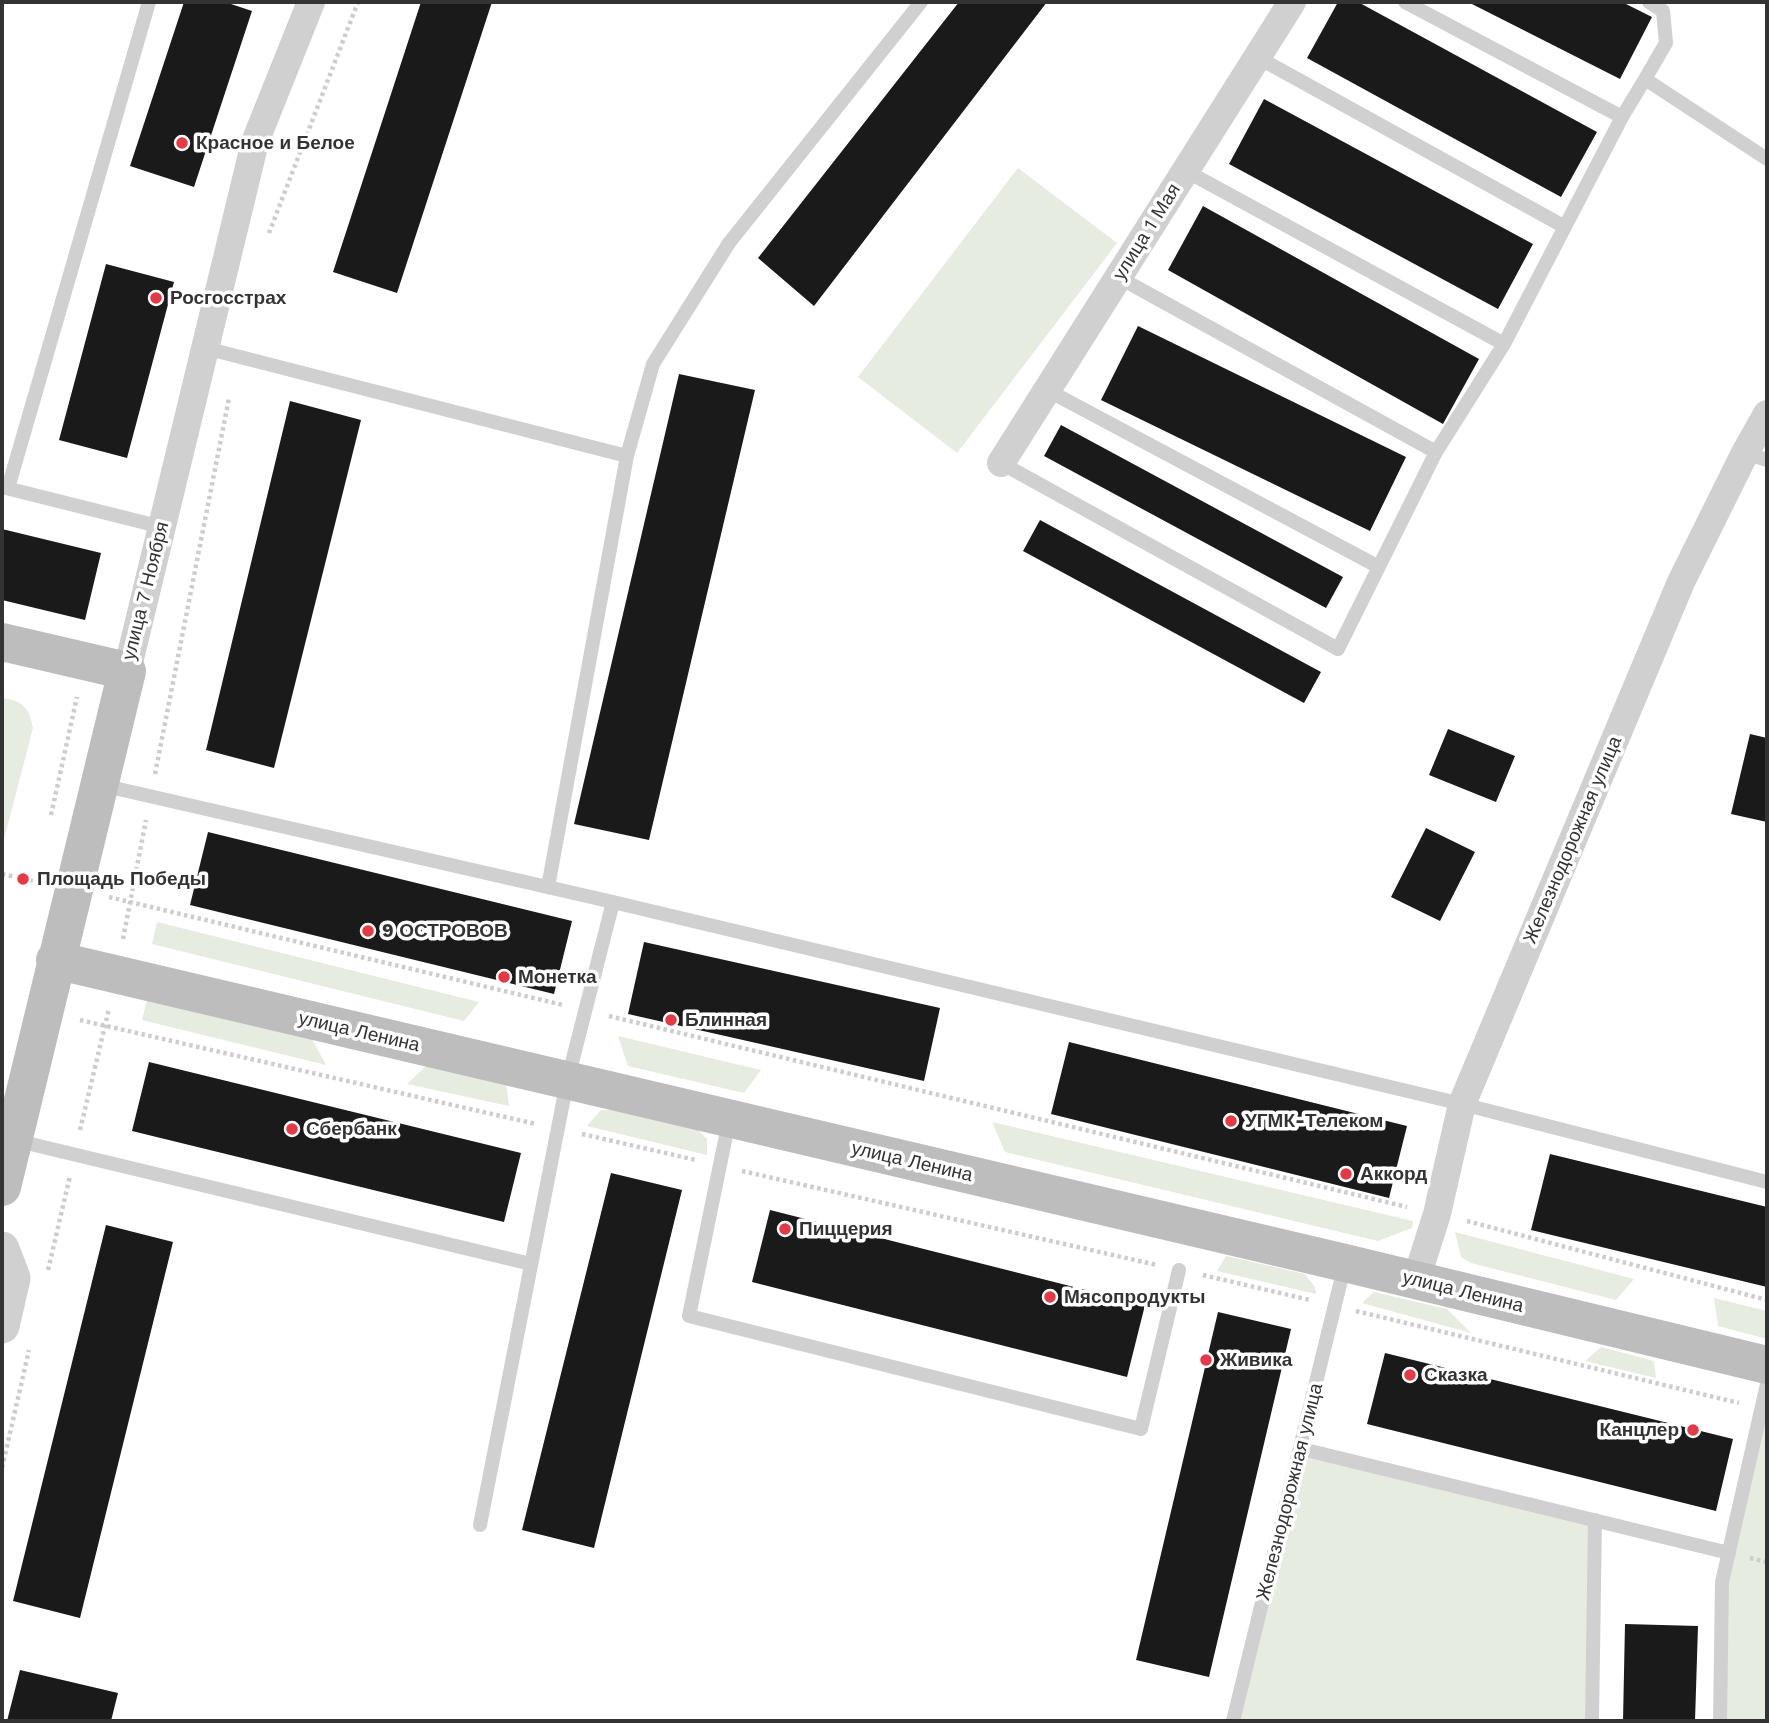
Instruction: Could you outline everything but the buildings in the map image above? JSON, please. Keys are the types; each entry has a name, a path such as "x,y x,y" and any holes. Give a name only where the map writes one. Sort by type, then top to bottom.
{"main road":[{"path":"2,642 127,671"},
{"name":"улица 7 Ноября","path":"2,1188 127,671"},
{"name":"улица Ленина","path":"55,960 1345,1263 1767,1365"}],"street":[{"name":"улица 7 Ноября","path":"127,671 255,142 311,2"},
{"name":"улица 1 Мая","path":"1001,463 1292,2"},
{"name":"Железнодорожная улица","path":"1416,1280 1437,1214 1462,1104 1681,582 1756,456 1767,414"},
{"path":"2,1250 13,1278 17,1332"}],"lane":[{"path":"149,2 5,488 162,527"},
{"path":"548,887 627,456 653,363 729,243 921,2"},
{"path":"1405,2 1622,117"},
{"path":"1001,463 1338,649 1436,452 1504,344 1622,117 1666,43 1663,11 1649,2"},
{"path":"1257,57 1565,227"},
{"path":"1645,79 1767,159"},
{"path":"1185,171 1504,344"},
{"path":"1118,277 1436,452"},
{"path":"205,348 627,456"},
{"path":"1047,390 1377,566"},
{"path":"99,784 613,902 1462,1104 1767,1182"},
{"path":"480,1525 566,1082 613,902"},
{"path":"730,1119 689,1316 1141,1429 1179,1270"},
{"path":"13,1140 531,1264"},
{"name":"Железнодорожная улица","path":"1233,1721 1345,1263"},
{"path":"1720,1721 1722,1582 1767,1384"},
{"path":"1301,1449 1728,1553"},
{"path":"1592,1721 1595,1520"}],"path":[{"path":"264,244 358,2"},
{"path":"47,1272 117,975 237,356"},
{"path":"2,874 73,888 1437,1214 1767,1300"},
{"path":"43,1012 1179,1270 1762,1408"},
{"path":"2,1468 17,1332"}],"shaded area":[{"path":"1018,168 1117,243 957,453 858,377"},
{"path":"2,698 24,706 33,728 2,847"},
{"path":"157,922 479,1002 464,1021 152,944"},
{"path":"147,1000 311,1037 326,1065 142,1020"},
{"path":"618,1036 761,1070 744,1093 628,1066"},
{"path":"427,1065 506,1082 509,1106 407,1084"},
{"path":"601,1110 617,1110 698,1130 707,1139 707,1155 587,1126"},
{"path":"992,1122 1413,1221 1412,1228 1378,1241 1005,1152"},
{"path":"1455,1232 1634,1279 1616,1300 1471,1263 1461,1257"},
{"path":"1226,1256 1305,1274 1315,1287 1316,1294 1217,1271"},
{"path":"1374,1292 1447,1309 1471,1333 1362,1303"},
{"path":"1714,1298 1767,1311 1767,1339 1718,1326"},
{"path":"1601,1347 1654,1361 1656,1378 1585,1361"},
{"path":"1767,1409 1767,1721 1720,1721 1722,1582"},
{"path":"1302,1449 1595,1520 1592,1721 1233,1721"}],"place":[{"name":"Красное и Белое","path":"182,143"},
{"name":"Росгосстрах","path":"156,298"},
{"name":"Площадь Победы","path":"23,879"},
{"name":"9 ОСТРОВОВ","path":"368,931"},
{"name":"Монетка","path":"504,977"},
{"name":"Блинная","path":"671,1020"},
{"name":"УГМК-Телеком","path":"1231,1121"},
{"name":"Сбербанк","path":"292,1129"},
{"name":"Аккорд","path":"1346,1174"},
{"name":"Пиццерия","path":"785,1229"},
{"name":"Мясопродукты","path":"1050,1297"},
{"name":"Живика","path":"1206,1360"},
{"name":"Сказка","path":"1410,1375"},
{"name":"Канцлер","path":"1693,1430"}]}
